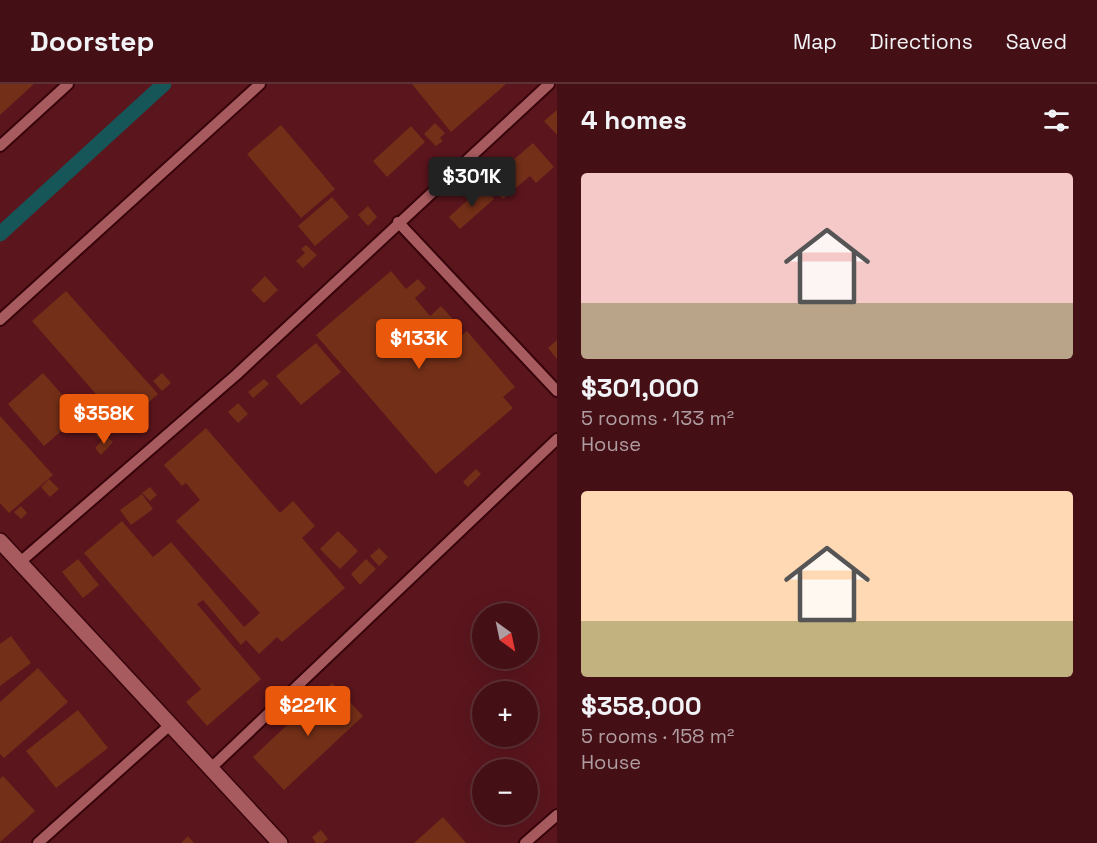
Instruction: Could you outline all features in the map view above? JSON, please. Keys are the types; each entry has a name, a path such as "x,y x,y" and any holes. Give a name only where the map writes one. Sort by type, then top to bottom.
{"street":[{"path":"0,146 68,84"},
{"path":"0,320 260,84"},
{"path":"19,563 236,375 549,84"},
{"path":"398,222 557,391"},
{"path":"210,770 557,439"},
{"path":"0,541 280,843"},
{"path":"38,843 171,725"},
{"path":"525,843 557,815"}],"building":[{"path":"0,84 34,84 0,115"},
{"path":"412,84 506,84 451,132"},
{"path":"557,110 557,135 544,121"},
{"path":"435,123 445,133 440,138 443,141 436,146 424,134"},
{"path":"281,125 335,189 301,218 247,154"},
{"path":"411,126 425,142 387,177 373,161"},
{"path":"533,143 554,167 536,183 530,176 503,199 488,182"},
{"path":"483,186 494,199 460,229 449,217"},
{"path":"332,197 349,217 315,246 298,226"},
{"path":"368,206 377,217 368,226 358,215"},
{"path":"306,245 317,255 303,268 296,261 305,253 301,249"},
{"path":"391,271 406,289 418,279 426,288 415,298 430,316 441,306 460,327 450,335 455,341 467,331 515,387 503,397 513,408 436,474 316,335"},
{"path":"265,276 278,290 264,303 251,290"},
{"path":"66,291 158,394 123,425 32,321"},
{"path":"557,340 557,359 548,348"},
{"path":"316,343 341,372 301,405 276,376"},
{"path":"43,373 80,415 44,446 8,404"},
{"path":"162,373 171,383 162,391 153,381"},
{"path":"264,379 269,384 253,398 248,392"},
{"path":"238,403 248,414 238,423 228,412"},
{"path":"87,407 106,434 99,439 79,412"},
{"path":"0,416 53,475 9,513 0,503"},
{"path":"206,428 280,513 293,501 315,526 302,538 345,588 282,642 277,637 259,654 246,640 241,645 203,600 197,604 261,679 207,726 186,702 201,689 84,553 122,521 153,557 171,542 244,627 260,613 176,521 200,500 186,483 182,486 164,465"},
{"path":"106,436 113,442 101,455 95,448"},
{"path":"476,469 481,474 468,487 463,482"},
{"path":"49,479 59,489 50,497 41,487"},
{"path":"150,487 157,495 150,501 142,493"},
{"path":"142,494 153,509 131,525 120,510"},
{"path":"21,506 27,513 21,519 14,512"},
{"path":"338,531 358,551 340,569 320,549"},
{"path":"379,548 388,557 379,566 370,556"},
{"path":"78,559 99,585 83,598 62,572"},
{"path":"366,559 376,569 360,585 351,574"},
{"path":"11,636 31,663 0,686 0,644"},
{"path":"38,668 68,702 4,758 0,754 0,702"},
{"path":"332,683 363,716 284,790 253,757"},
{"path":"78,710 108,748 56,788 26,751"},
{"path":"3,776 35,811 0,842 0,779"},
{"path":"443,817 466,843 414,843"},
{"path":"321,830 328,839 323,843 316,843 312,837"},
{"path":"188,836 194,843 181,843"}],"waterway":[{"path":"0,234 164,84"}]}
